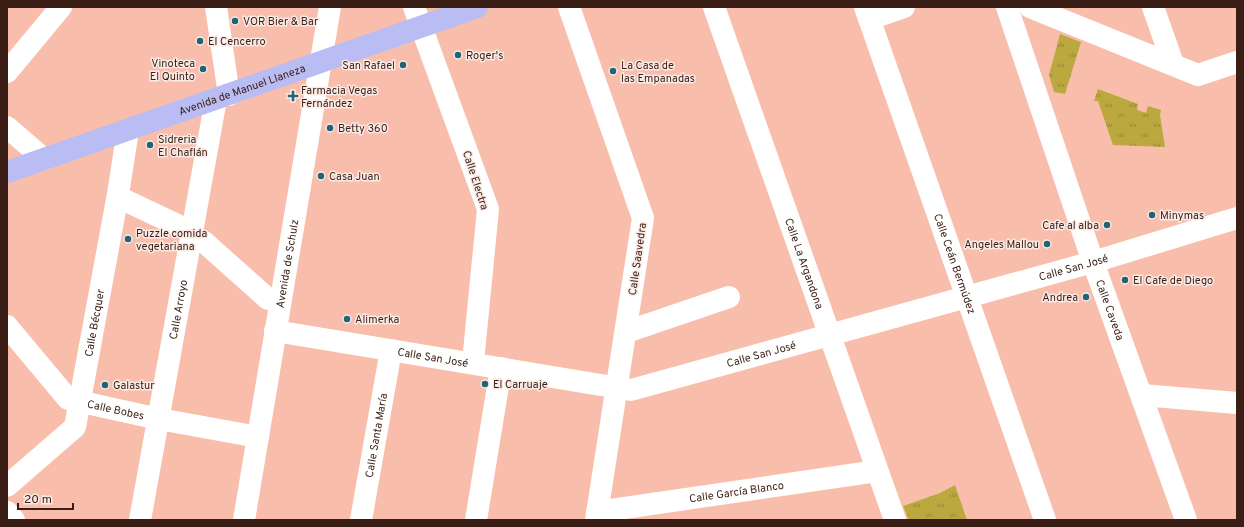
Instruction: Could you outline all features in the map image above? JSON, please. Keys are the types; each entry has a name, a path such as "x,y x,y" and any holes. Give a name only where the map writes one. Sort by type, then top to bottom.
{"main road":[{"name":"Avenida de Manuel Llaneza","path":"7,172 320,63 418,17 477,7"}],"street":[{"path":"7,72 61,7"},
{"name":"Calle Arroyo","path":"140,520 159,419 198,237 222,97 216,7"},
{"name":"Avenida de Schulz","path":"244,520 330,7"},
{"name":"Calle Saavedra","path":"569,7 643,218 618,388 596,516"},
{"name":"Calle La Argandona","path":"714,7 895,520"},
{"path":"867,13 904,7"},
{"name":"Calle Caveda","path":"1007,7 1094,262 1186,520"},
{"path":"1030,7 1198,74 1237,62"},
{"path":"1152,7 1173,64"},
{"name":"Calle Ceán Bermúdez","path":"867,13 1045,520"},
{"name":"Calle Electra","path":"418,17 488,209 473,362"},
{"path":"7,127 44,159"},
{"name":"Calle Bécquer","path":"7,486 75,427 118,197 128,130"},
{"path":"118,197 198,237 268,299"},
{"name":"Calle San José","path":"275,331 473,362 631,390 829,334 1094,262 1237,218"},
{"path":"626,332 730,297"},
{"name":"Calle Bobes","path":"7,326 68,399 80,403 159,419 258,436"},
{"name":"Calle Santa María","path":"361,520 390,350"},
{"path":"476,520 501,368"},
{"path":"1142,395 1237,403"},
{"name":"Calle García Blanco","path":"596,516 877,471"},
{"path":"7,512 14,520"}],"green space":[{"path":"1060,34 1081,42 1065,94 1054,92 1049,75"},
{"path":"1098,89 1138,104 1137,110 1146,113 1148,106 1161,110 1160,115 1165,147 1113,145 1098,101 1094,101"},
{"path":"955,485 967,520 909,520 903,506 940,493"}],"place":[{"name":"VOR Bier & Bar","path":"235,21"},
{"name":"El Cencerro","path":"200,41"},
{"name":"Roger's","path":"458,55"},
{"name":"San Rafael","path":"403,65"},
{"name":"Vinoteca El Quinto","path":"203,69"},
{"name":"La Casa de las Empanadas","path":"613,71"},
{"name":"Farmacia Vegas Fernández","path":"293,96"},
{"name":"Betty 360","path":"330,128"},
{"name":"Sidreria El Chaflán","path":"150,145"},
{"name":"Casa Juan","path":"321,176"},
{"name":"Minymas","path":"1152,215"},
{"name":"Cafe al alba","path":"1107,225"},
{"name":"Puzzle comida vegetariana","path":"128,239"},
{"name":"Angeles Mallou","path":"1047,244"},
{"name":"El Cafe de Diego","path":"1125,280"},
{"name":"Andrea","path":"1086,297"},
{"name":"Alimerka","path":"347,319"},
{"name":"El Carruaje","path":"485,384"},
{"name":"Galastur","path":"105,385"}]}
